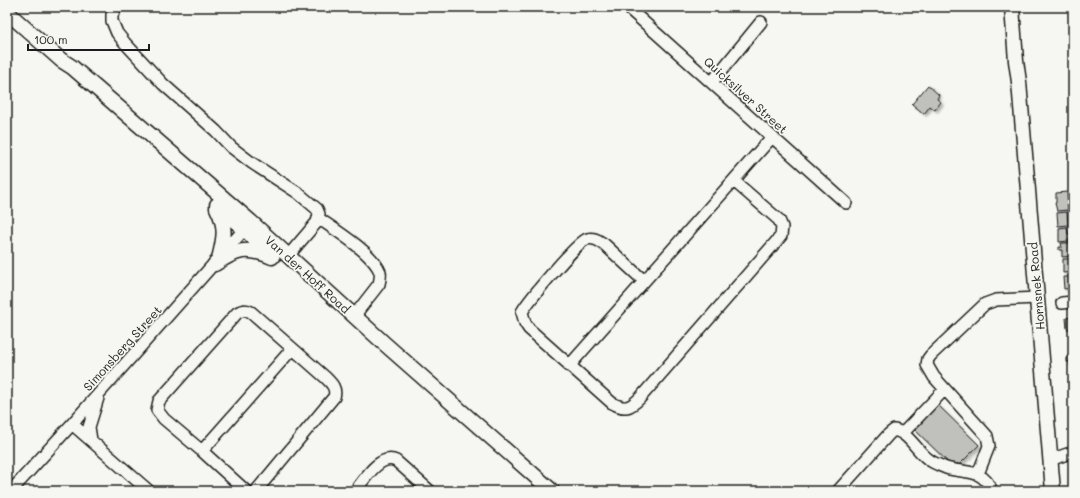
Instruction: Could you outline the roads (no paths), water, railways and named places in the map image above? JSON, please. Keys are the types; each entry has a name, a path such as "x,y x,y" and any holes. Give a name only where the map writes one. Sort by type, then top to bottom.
{"main road":[{"name":"Hornsnek Road","path":"1012,7 1053,491"},
{"name":"Hornsnek Road","path":"1018,7 1021,57 1019,82"},
{"name":"Van der Hoff Road","path":"7,12 216,204 248,226"},
{"name":"Van der Hoff Road","path":"61,60 72,67 284,258 382,350 544,491"},
{"path":"216,204 223,220 225,232 217,262"},
{"path":"217,262 229,255 248,250 284,258"},
{"name":"Van der Hoff Road","path":"284,258 354,316 552,491"}],"street":[{"path":"116,7 112,15 112,21 117,33 164,84 213,128 231,147 314,205 318,212 318,218 312,228 284,258"},
{"name":"Quicksilver Street","path":"627,7 846,203"},
{"path":"712,82 761,22"},
{"path":"569,366 772,137"},
{"path":"644,281 604,244 597,239 589,238 583,241 574,250 532,297 522,312 525,323 569,366 612,403 620,407 626,407 634,404 646,392 782,236 782,227 779,220 734,181"},
{"path":"318,218 362,250 380,271 380,284 354,316"},
{"name":"Simonsberg Street","path":"11,491 248,226"},
{"path":"978,474 989,446 989,442 983,432 929,371 927,365 928,359 985,304 996,300 1037,298"},
{"path":"246,491 157,410 159,401 241,310 251,312 332,384 336,393 334,398 256,491"},
{"path":"202,451 292,349"},
{"path":"91,440 89,427 96,403 103,389"},
{"path":"903,433 945,389"},
{"path":"72,424 149,491"},
{"path":"838,491 894,430 903,433 924,457 945,468 978,474 985,479 992,491"},
{"path":"1050,460 1073,452"},
{"path":"355,491 378,463 389,458 396,461 430,491"}]}
